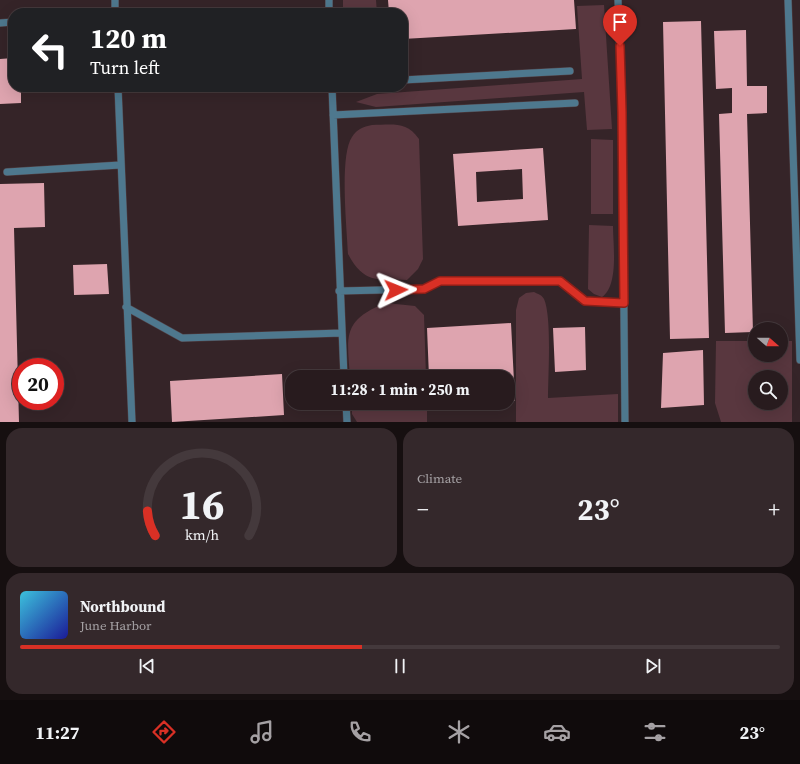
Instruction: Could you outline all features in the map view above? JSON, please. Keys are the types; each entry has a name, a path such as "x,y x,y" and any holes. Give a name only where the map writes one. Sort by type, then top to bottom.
{"lane":[{"path":"618,0 622,112 625,422"},
{"path":"788,0 800,360"},
{"path":"408,80 570,72"},
{"path":"118,92 126,308 132,422"},
{"path":"332,92 339,291 344,370"},
{"path":"333,115 575,103"},
{"path":"7,172 120,165"},
{"path":"339,291 424,289 440,281 560,281 585,301 624,303"},
{"path":"126,308 182,338 342,333"},
{"path":"346,410 347,422"}],"shaded area":[{"path":"343,0 376,0 377,8 343,8"},
{"path":"604,5 612,129 587,130 584,92 376,107 356,102 377,94 582,79 577,6"},
{"path":"372,125 398,125 409,129 419,139 423,259 418,269 407,280 372,278 360,271 348,254 345,211 345,176 348,146 352,137 358,130"},
{"path":"591,139 613,140 613,214 591,214"},
{"path":"589,225 613,226 613,274 611,284 602,297 594,294 588,289"},
{"path":"534,292 544,299 548,319 548,398 618,394 618,422 516,422 516,310 519,298 526,293"},
{"path":"386,303 415,306 424,315 426,370 349,370 348,340 350,331 354,323 361,316"},
{"path":"716,341 748,341 748,362 788,362 788,341 792,341 792,422 721,422 715,403"},
{"path":"352,410 427,410 427,422 357,422 352,414"}],"building":[{"path":"388,0 574,0 576,29 408,39 408,8 389,8"},
{"path":"701,21 709,338 670,339 663,22"},
{"path":"746,30 747,86 767,86 767,113 747,114 753,322 748,322 748,332 725,333 719,114 732,113 732,88 716,89 714,31"},
{"path":"8,58 8,92 21,92 21,103 0,104 0,59"},
{"path":"543,148 548,220 458,226 453,154","holes":["522,169 523,199 477,202 476,172"]},
{"path":"44,183 45,227 14,228 17,358 12,358 12,410 19,410 19,422 0,422 0,184"},
{"path":"107,264 109,294 74,295 73,265"},
{"path":"511,323 513,370 429,370 427,328"},
{"path":"585,327 586,370 555,372 553,328"},
{"path":"703,350 704,405 661,408 663,353"},
{"path":"282,374 284,415 172,422 170,381"}],"route":[{"path":"396,290 424,289 440,281 560,281 585,301 624,303 620,46"}]}
